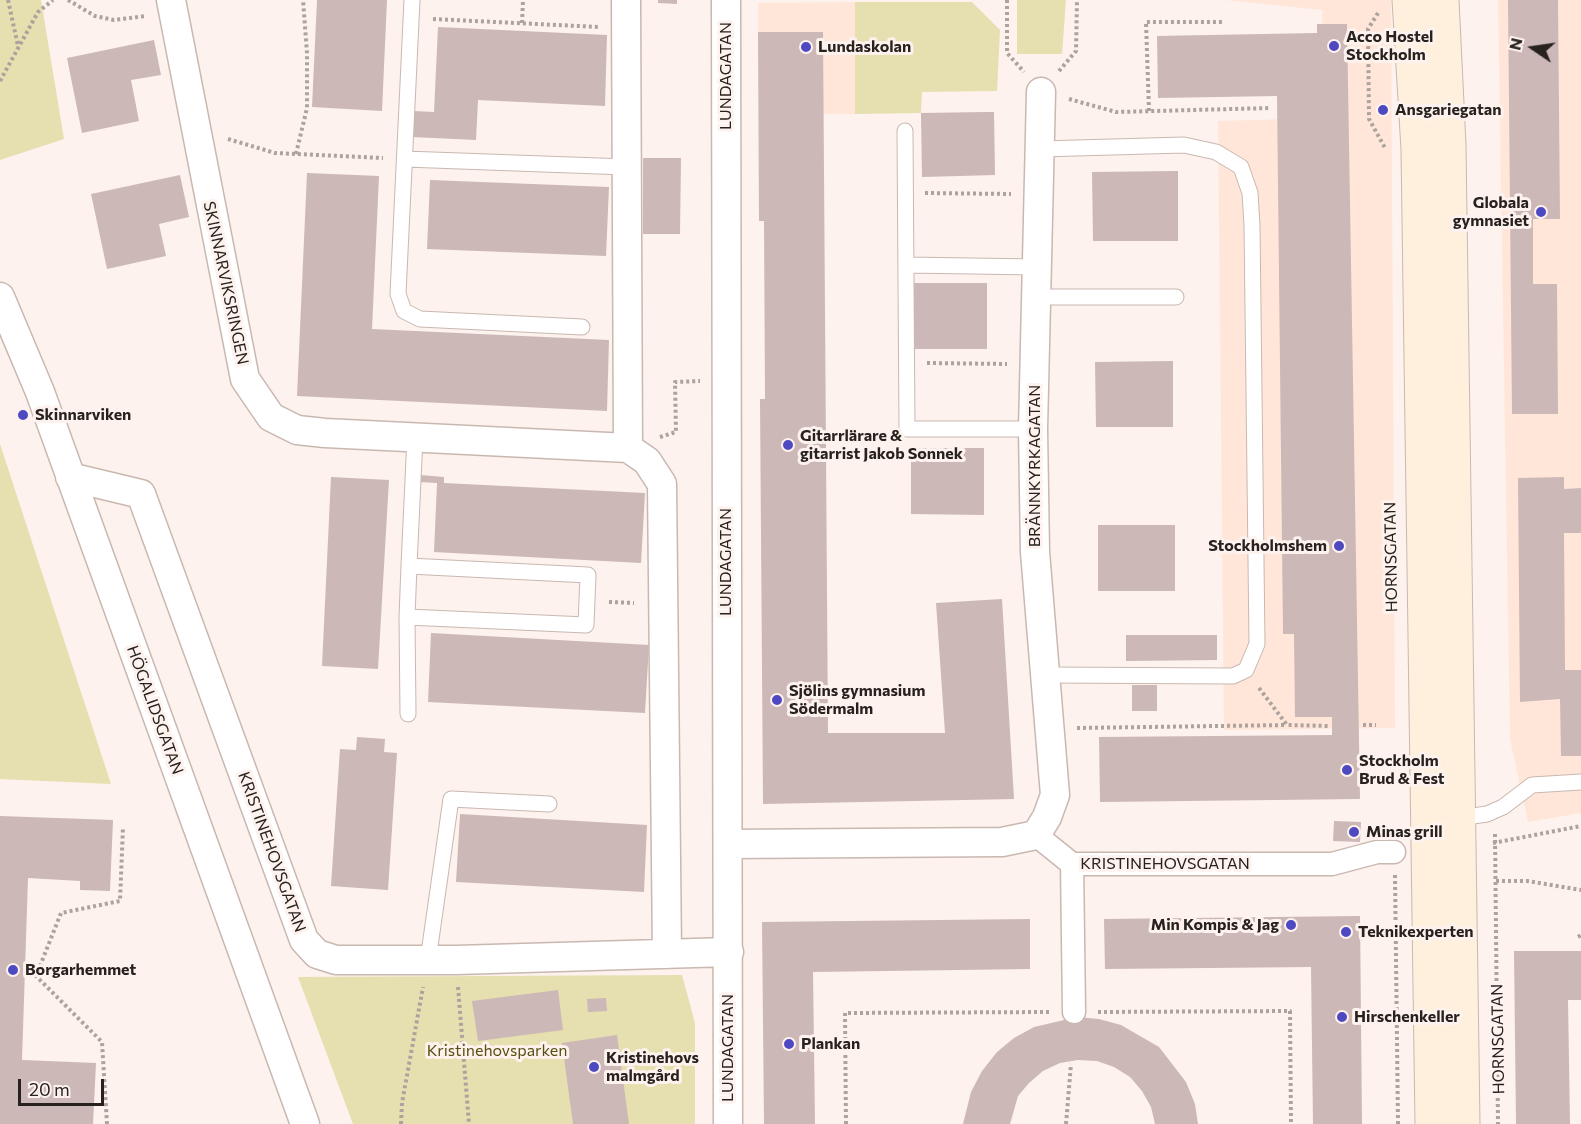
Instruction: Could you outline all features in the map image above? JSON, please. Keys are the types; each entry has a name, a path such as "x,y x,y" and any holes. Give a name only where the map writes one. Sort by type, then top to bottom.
{"main road":[{"path":"1442,0 1449,145 1463,1124"},
{"name":"HORNSGATAN","path":"1395,5 1418,149 1432,1124"},
{"path":"1427,819 1459,818"}],"street":[{"name":"LUNDAGATAN","path":"726,0 728,1124"},
{"name":"SKINNARVIKSRINGEN","path":"160,8 245,379 271,417 297,430 628,448"},
{"path":"626,14 628,448 647,461 662,484 667,954"},
{"name":"BRÄNNKYRKAGATAN","path":"1036,835 1047,817 1055,795 1047,675 1035,552 1033,429 1041,92"},
{"name":"HÖGALIDSGATAN","path":"0,297 40,392 305,1124"},
{"name":"KRISTINEHOVSGATAN","path":"70,477 141,494 304,940 317,954 336,960 456,960 729,952"},
{"path":"729,844 1002,842 1036,835"},
{"name":"KRISTINEHOVSGATAN","path":"1036,835 1072,864 1332,864 1377,852 1394,852"},
{"path":"1072,864 1074,1012"}],"lane":[{"path":"412,0 398,294 404,311 420,319 582,327"},
{"path":"905,131 907,429 1033,429"},
{"path":"1040,149 1184,145 1216,152 1241,167 1250,193 1252,225 1257,644 1246,670 1233,676 1047,675"},
{"path":"405,159 626,167"},
{"path":"906,265 1037,267"},
{"path":"1036,297 1176,297"},
{"path":"408,714 407,616 415,437"},
{"path":"407,616 586,625 588,601 588,575 409,566"},
{"path":"1459,818 1487,813 1503,807 1532,785 1581,783"},
{"path":"428,960 451,799 549,804"}],"path":[{"path":"8,0 18,48"},
{"path":"0,81 38,12 53,0"},
{"path":"68,0 95,16 114,20 160,8"},
{"path":"296,154 307,108 307,53 303,0"},
{"path":"522,23 523,0"},
{"path":"1007,0 1007,53 1041,92 1116,112 1271,108"},
{"path":"1041,92 1076,51 1077,0"},
{"path":"1385,159 1385,147 1369,119 1368,29 1395,5"},
{"path":"411,18 522,23 626,14"},
{"path":"1149,111 1146,22 1221,22"},
{"path":"229,139 275,153 405,159"},
{"path":"929,193 1039,194"},
{"path":"925,363 1035,365"},
{"path":"676,432 675,382 699,381"},
{"path":"598,601 644,604"},
{"path":"1246,670 1287,725"},
{"path":"1363,725 1376,725"},
{"path":"1051,728 1329,726"},
{"name":"HORNSGATAN","path":"1498,1124 1495,842 1581,826"},
{"path":"107,1124 102,1041 36,976 61,913 120,902 123,827"},
{"path":"1394,852 1398,1124"},
{"path":"1496,881 1527,881 1581,890"},
{"path":"402,1124 402,1103 428,960"},
{"path":"456,960 469,1124"},
{"path":"846,1124 845,1013 1290,1011 1291,1124"},
{"path":"1066,1124 1071,1064"}],"shaded area":[{"path":"1226,0 1391,0 1395,728 1224,730 1218,121 1325,118 1322,10"},
{"path":"1498,0 1581,0 1581,813 1528,822 1510,739"},
{"name":"Lundaskolan","path":"855,2 855,114 824,114 758,59 758,3"}],"green space":[{"path":"0,0 41,0 64,139 0,160"},
{"path":"1017,0 1066,0 1062,54 1017,54"},
{"path":"855,2 972,2 1000,30 997,91 922,92 921,113 855,114"},
{"path":"0,444 111,784 0,779"},
{"name":"Kristinehovsparken","path":"682,975 695,1023 695,1124 353,1124 298,977"}],"building":[{"path":"317,0 387,0 382,111 312,107"},
{"path":"658,0 677,0 677,4 658,3"},
{"path":"1508,0 1558,0 1560,219 1533,219 1533,284 1557,284 1558,414 1512,414"},
{"path":"1317,24 1347,24 1360,799 1100,802 1099,737 1332,735 1332,717 1295,717 1294,634 1283,634 1277,96 1158,98 1157,36 1317,33"},
{"path":"438,27 607,35 605,106 478,100 476,140 412,137 413,111 434,112"},
{"path":"758,32 823,32 828,733 945,733 936,603 1002,599 1014,799 763,804 760,399 765,399 764,221 759,221"},
{"path":"154,40 161,75 131,80 139,121 82,133 67,58"},
{"path":"994,112 995,175 922,177 921,113"},
{"path":"643,158 681,158 680,234 643,234"},
{"path":"1178,171 1178,241 1093,241 1092,172"},
{"path":"307,173 379,176 372,329 609,340 607,411 297,396"},
{"path":"180,175 189,217 159,224 166,256 107,269 91,194"},
{"path":"430,180 609,187 606,256 427,249"},
{"path":"914,283 987,283 987,349 913,349"},
{"path":"1173,361 1173,427 1096,427 1095,362"},
{"path":"911,448 984,448 984,515 911,514"},
{"path":"420,475 444,477 444,483 645,493 641,563 434,552 437,483 419,482"},
{"path":"331,477 389,480 378,669 322,666"},
{"path":"1564,477 1564,489 1581,488 1581,533 1564,533 1565,670 1581,670 1581,756 1561,756 1560,699 1520,702 1518,478"},
{"path":"1098,525 1175,525 1175,591 1098,591"},
{"path":"431,633 649,645 645,713 428,702"},
{"path":"1126,635 1217,635 1217,660 1126,661"},
{"path":"1132,685 1157,685 1157,711 1132,711"},
{"path":"357,737 385,739 384,752 397,753 388,890 331,886 340,749 356,750"},
{"path":"460,814 647,825 644,892 456,882"},
{"path":"0,816 113,820 110,891 80,890 80,881 28,878 22,1060 96,1063 93,1124 0,1124"},
{"path":"1334,821 1361,822 1360,842 1333,841"},
{"path":"1360,916 1362,1124 1313,1124 1311,967 1105,969 1104,919"},
{"name":"Plankan","path":"1030,919 1030,969 813,972 815,1124 764,1124 762,922"},
{"path":"1514,951 1581,951 1581,1000 1568,1000 1570,1124 1516,1124"},
{"path":"558,990 563,1030 478,1041 472,1001"},
{"path":"606,998 607,1011 588,1012 587,999"},
{"path":"1077,1017 1099,1019 1121,1025 1159,1047 1186,1082 1195,1104 1198,1124 1155,1124 1151,1107 1142,1091 1130,1077 1114,1067 1097,1061 1078,1060 1060,1063 1043,1071 1029,1083 1018,1096 1010,1124 963,1124 971,1092 982,1071 997,1052 1014,1038 1034,1027"},
{"name":"Kristinehovs malmgård","path":"617,1035 629,1124 573,1124 562,1043"}],"place":[{"name":"Acco Hostel Stockholm","path":"1334,46"},
{"name":"Lundaskolan","path":"806,47"},
{"name":"Ansgariegatan","path":"1383,110"},
{"name":"Globala gymnasiet","path":"1541,212"},
{"name":"Skinnarviken","path":"23,415"},
{"name":"Gitarrlärare & gitarrist Jakob Sonnek","path":"788,445"},
{"name":"Stockholmshem","path":"1339,546"},
{"name":"Sjölins gymnasium Södermalm","path":"777,700"},
{"name":"Stockholm Brud & Fest","path":"1347,770"},
{"name":"Minas grill","path":"1354,832"},
{"name":"Min Kompis & Jag","path":"1291,925"},
{"name":"Teknikexperten","path":"1346,932"},
{"name":"Borgarhemmet","path":"13,970"},
{"name":"Hirschenkeller","path":"1342,1017"},
{"name":"Plankan","path":"789,1044"},
{"name":"Kristinehovs malmgård","path":"594,1067"}]}
